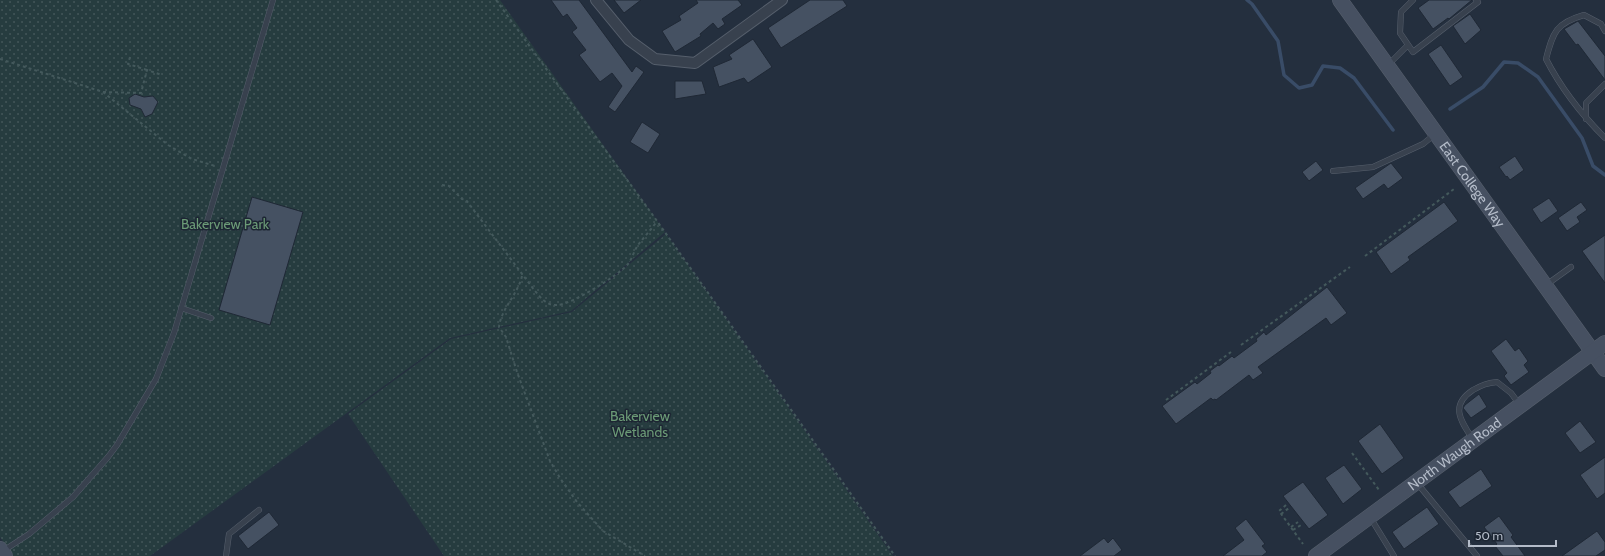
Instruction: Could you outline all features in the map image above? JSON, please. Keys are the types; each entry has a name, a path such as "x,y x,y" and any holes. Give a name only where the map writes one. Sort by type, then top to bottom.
{"main road":[{"name":"East College Way","path":"1340,0 1545,286 1599,347 1605,369"},
{"name":"North Waugh Road","path":"1316,556 1599,347"}],"street":[{"path":"596,0 629,40 655,59 695,63 782,0"}],"lane":[{"path":"2,552 30,534 73,497 117,445 156,379 181,308 273,0"},
{"path":"1413,0 1401,12 1400,33 1413,52 1478,2 1476,0"},
{"path":"1605,31 1600,24 1584,15 1567,20 1552,36 1546,59 1559,84 1586,119 1605,138"},
{"path":"1387,66 1408,45"},
{"path":"1586,119 1586,104 1605,84"},
{"path":"1333,171 1373,167 1423,144 1435,134"},
{"path":"1545,286 1571,267"},
{"path":"181,308 211,318"},
{"path":"1474,440 1460,418 1459,407 1465,396 1485,383 1497,382 1511,393 1521,406"},
{"path":"1416,482 1476,556"},
{"path":"226,556 229,534 259,510"},
{"path":"1370,516 1394,556"}],"path":[{"path":"496,0 895,556"},
{"path":"130,57 128,64 162,75"},
{"path":"0,59 103,92 141,93 147,70"},
{"path":"103,92 168,145 192,159 224,168"},
{"path":"442,185 449,186 462,199 466,200 522,276 546,302 556,306 581,297 628,264 638,246 656,221"},
{"path":"1365,256 1454,189"},
{"path":"1240,345 1350,267"},
{"path":"522,276 518,290 500,321 499,327 506,337 517,372 550,461 577,502 603,531 645,556"},
{"path":"1166,400 1231,352"},
{"path":"1352,453 1379,490"},
{"path":"1286,505 1279,511 1303,544"},
{"path":"1281,514 1289,508"},
{"path":"1291,527 1298,522"},
{"path":"1294,530 1301,525"}],"green space":[{"name":"Bakerview Park","path":"0,0 500,0 665,232 571,311 450,338 150,556 13,556 0,537"},
{"name":"Bakerview Wetlands","path":"666,234 893,556 444,556 348,414 451,339 572,312"}],"building":[{"path":"551,0 579,0 632,72 636,66 644,72 615,112 608,107 622,86 612,73 600,82 579,55 586,50 572,32 577,28 567,14 563,17"},
{"path":"614,0 641,0 624,13"},
{"path":"696,0 738,0 742,5 722,19 725,24 718,29 713,23 700,34 701,36 675,52 662,31 681,20 679,16 698,3"},
{"path":"810,0 843,0 847,6 781,48 768,28"},
{"path":"1429,0 1472,0 1449,19 1448,18 1433,29 1418,8"},
{"path":"1470,14 1481,30 1465,44 1453,26"},
{"path":"1578,21 1605,56 1605,80 1578,44 1576,45 1564,29"},
{"path":"753,39 772,67 748,83 744,78 719,87 713,67 732,59 729,55"},
{"path":"1441,45 1463,77 1450,86 1428,54"},
{"path":"675,81 702,81 706,94 675,99"},
{"path":"135,94 144,97 153,96 158,102 152,114 145,117 141,109 130,105 129,98"},
{"path":"642,122 660,134 648,153 630,142"},
{"path":"1515,156 1524,170 1510,180 1499,167"},
{"path":"1316,161 1323,170 1309,181 1302,172"},
{"path":"1391,163 1403,178 1388,189 1384,184 1363,199 1355,188"},
{"path":"252,197 303,212 270,325 219,310"},
{"path":"1549,198 1558,211 1541,223 1532,209"},
{"path":"1444,202 1458,221 1408,257 1410,260 1391,274 1376,252"},
{"path":"1581,202 1587,210 1577,217 1580,222 1567,231 1558,218"},
{"path":"1605,235 1605,283 1582,251"},
{"path":"1327,287 1347,313 1331,325 1326,318 1258,367 1263,373 1253,380 1249,375 1216,400 1211,398 1176,424 1162,406 1195,382 1197,384 1211,373 1210,371 1218,365 1219,366 1232,356 1234,358 1257,341 1256,339 1264,332 1266,335"},
{"path":"1506,339 1515,351 1519,348 1528,361 1524,365 1529,372 1511,385 1504,376 1507,373 1491,351"},
{"path":"1479,394 1487,407 1471,418 1463,408"},
{"path":"1580,421 1596,442 1580,453 1565,433"},
{"path":"1380,424 1404,458 1382,474 1358,441"},
{"path":"1605,457 1605,493 1597,499 1580,475"},
{"path":"1344,465 1362,489 1343,504 1325,478"},
{"path":"1481,469 1492,486 1460,508 1448,492"},
{"path":"1303,482 1328,515 1309,529 1283,496"},
{"path":"1427,507 1439,524 1404,549 1392,532"},
{"path":"269,512 279,525 248,549 238,536"},
{"path":"1499,516 1513,535 1511,537 1525,556 1503,556 1495,546 1497,544 1484,527"},
{"path":"1246,519 1265,544 1262,546 1267,552 1262,556 1223,556 1244,540 1235,528"},
{"path":"1597,531 1605,542 1605,550 1596,556 1562,556"},
{"path":"1104,538 1108,543 1113,538 1122,550 1114,556 1080,556"}],"waterway":[{"path":"1247,0 1252,4 1278,41 1284,75 1299,88 1312,85 1323,66 1340,68 1354,78 1393,130"},
{"path":"1450,109 1483,87 1504,62 1518,63 1538,77 1582,138 1593,166 1605,175"}]}
